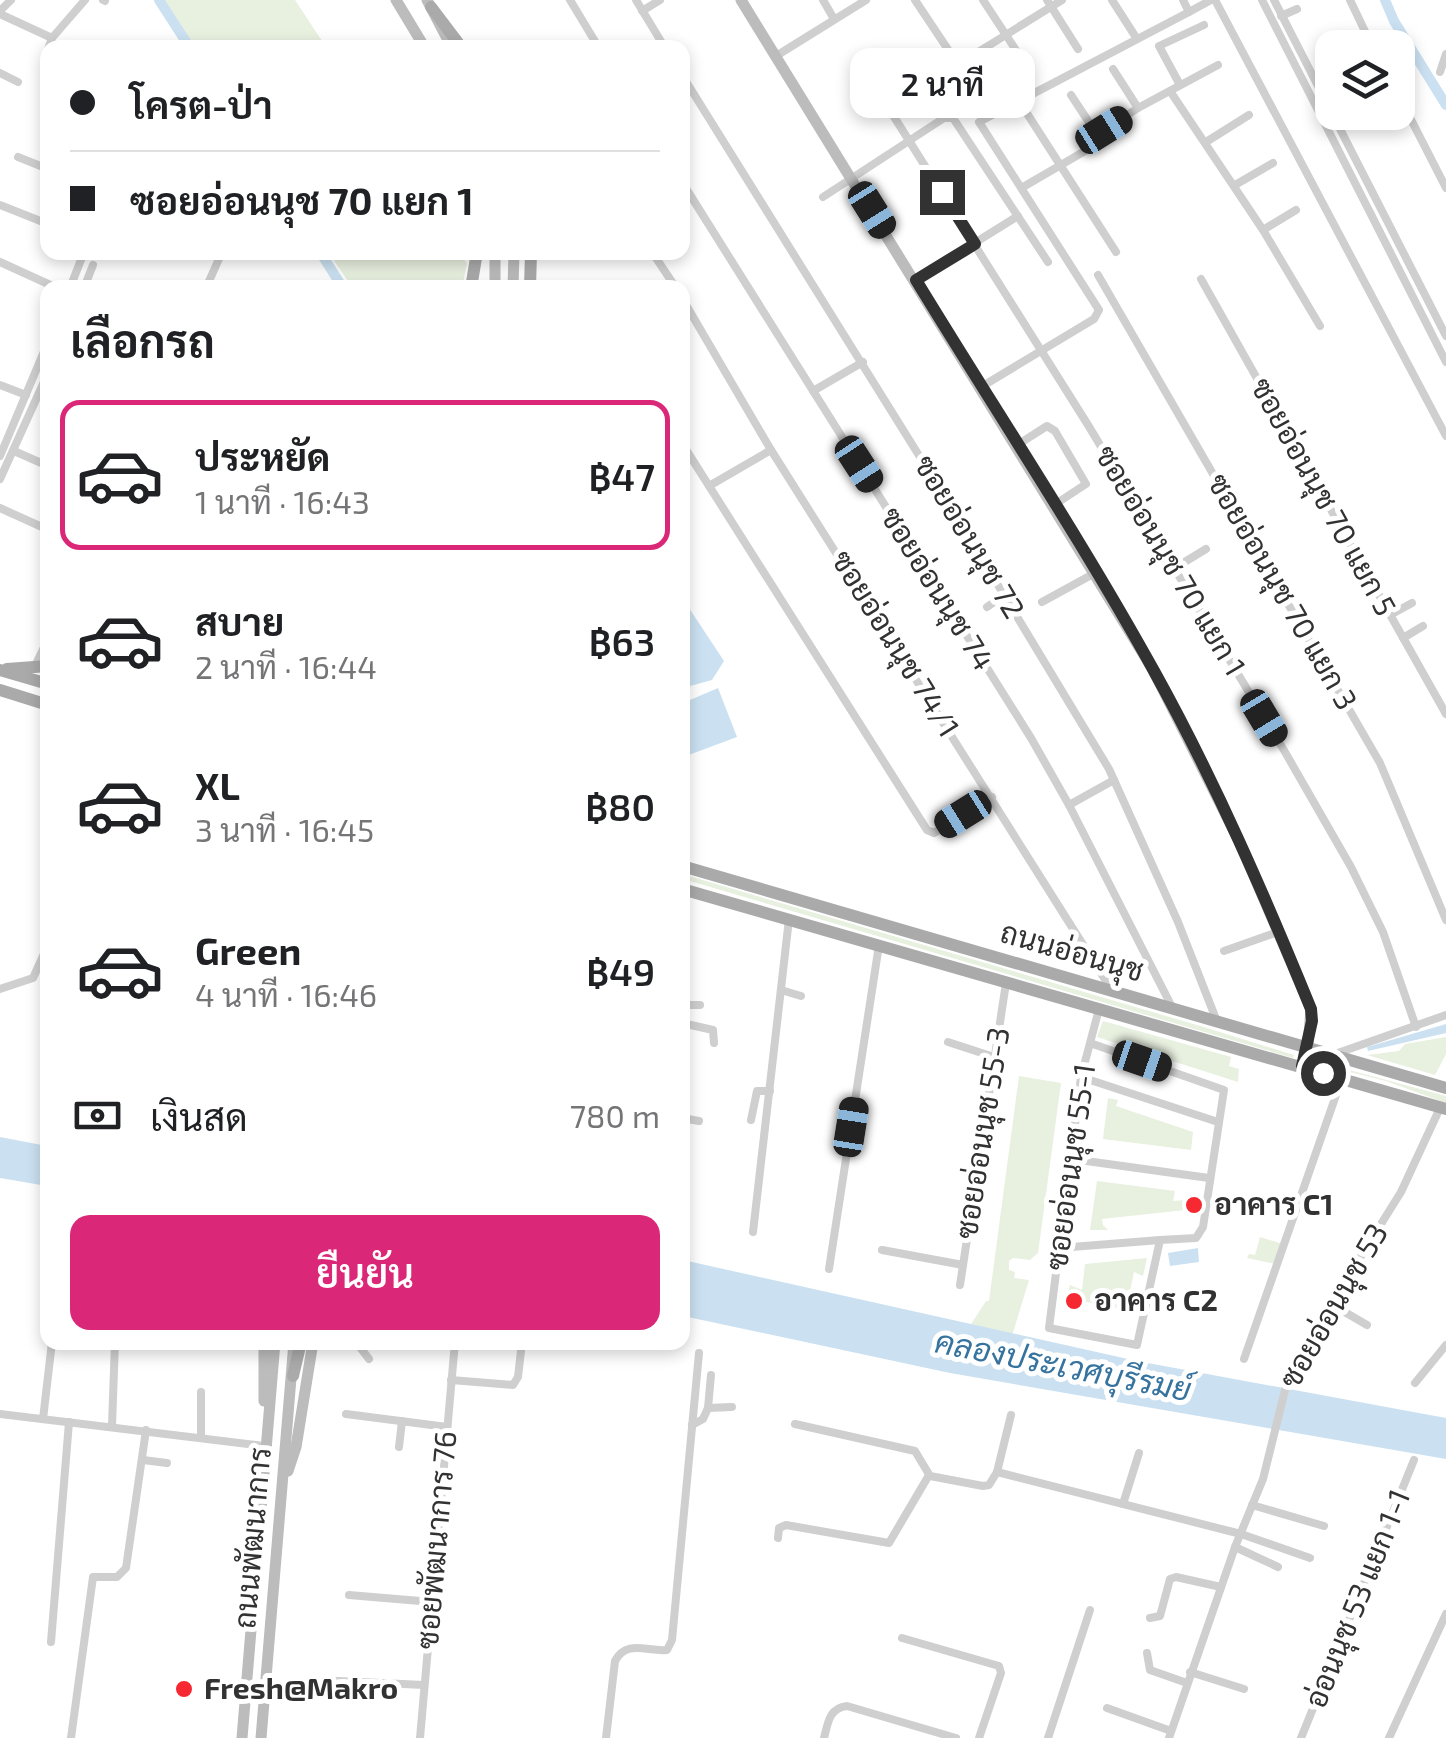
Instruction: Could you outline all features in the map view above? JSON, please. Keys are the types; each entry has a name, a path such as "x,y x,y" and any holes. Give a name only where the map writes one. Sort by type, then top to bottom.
{"main road":[{"path":"429,4 456,40"},
{"path":"0,670 40,668"},
{"path":"0,670 40,682"},
{"path":"0,690 40,702"},
{"name":"ถนนอ่อนนุช","path":"690,868 1446,1088"},
{"name":"ถนนอ่อนนุช","path":"690,891 1443,1108"},
{"path":"1302,1066 1308,1046"},
{"path":"293,1376 296,1350"}],"street":[{"path":"11,0 0,13 52,38 85,0"},
{"path":"396,0 420,40"},
{"path":"570,0 594,40"},
{"path":"636,0 660,40"},
{"path":"642,11 660,0"},
{"path":"741,0 1152,668 1198,754 1311,1009 1308,1046"},
{"path":"823,0 834,20"},
{"path":"776,56 866,0"},
{"path":"915,0 985,105"},
{"path":"983,0 1029,70"},
{"path":"959,64 1049,4 1062,0"},
{"path":"1112,0 1137,38"},
{"path":"1183,0 1189,12"},
{"path":"981,387 1094,319 1099,308 979,122 1213,0 1446,436"},
{"path":"1262,0 1277,18 1446,336"},
{"path":"1274,0 1277,18 1446,362"},
{"path":"1350,0 1364,30"},
{"path":"429,4 448,40"},
{"path":"1049,4 1078,49"},
{"path":"1277,18 1297,9"},
{"path":"1180,85 1159,46 1204,24"},
{"path":"1440,72 1446,54"},
{"path":"1023,188 1097,144 1103,131 1138,108 1218,66"},
{"path":"1113,70 1138,108"},
{"path":"0,74 18,82"},
{"name":"ซอยอ่อนนุช 72","path":"690,88 862,362 1114,780 1178,922 1216,1020"},
{"path":"1170,90 1263,230 1320,326"},
{"path":"1071,95 1100,139"},
{"name":"ซอยอ่อนนุช 70 แยก 1","path":"891,112 1285,752 1383,932 1416,1028"},
{"path":"1028,115 1116,252"},
{"path":"1206,142 1249,115"},
{"path":"823,197 944,118 953,118 1048,262"},
{"path":"1415,127 1446,188"},
{"path":"18,157 40,165"},
{"path":"1235,186 1272,163"},
{"name":"ซอยอ่อนนุช 74","path":"690,195 1031,738 1070,805 1172,1007"},
{"path":"0,204 40,221"},
{"path":"1263,230 1296,210"},
{"path":"916,280 1018,216"},
{"path":"0,262 40,280"},
{"path":"87,280 93,265"},
{"name":"ซอยอ่อนนุช 70 แยก 3","path":"1098,275 1380,763 1446,920"},
{"name":"ซอยอ่อนนุช 70 แยก 5","path":"1201,279 1446,714"},
{"name":"ซอยอ่อนนุช 74/1","path":"690,312 771,450 1111,989"},
{"path":"0,454 40,361"},
{"path":"812,392 862,362"},
{"path":"0,385 26,395"},
{"path":"0,480 40,390"},
{"path":"36,399 40,401"},
{"path":"1017,445 1047,426 1053,428 1086,484 1054,505"},
{"path":"708,486 771,450"},
{"path":"14,451 40,462"},
{"path":"690,456 927,830 934,833 992,796"},
{"path":"0,508 40,525"},
{"path":"1173,569 1206,549"},
{"path":"1042,602 1096,573"},
{"path":"987,607 1004,595"},
{"path":"1390,615 1412,603"},
{"path":"1403,638 1423,626"},
{"path":"1070,805 1114,780"},
{"path":"753,1232 789,919"},
{"path":"1224,951 1278,932"},
{"path":"829,1269 880,945"},
{"path":"0,988 32,978 40,962"},
{"name":"ซอยอ่อนนุช 55-3","path":"960,1285 1006,981"},
{"path":"782,990 801,996"},
{"path":"690,1005 700,1005"},
{"name":"ซอยอ่อนนุช 55-1","path":"1099,1008 1082,1078 1049,1328 1137,1345 1160,1240"},
{"path":"1335,1054 1446,1016"},
{"path":"690,1025 712,1030 714,1043"},
{"path":"948,1042 994,1057"},
{"path":"1060,1248 1196,1238 1203,1226 1224,1090 1090,1044"},
{"path":"1082,1078 1218,1122"},
{"path":"1244,1359 1342,1078"},
{"path":"751,1120 756,1091 770,1091"},
{"name":"ซอยอ่อนนุช 53","path":"1170,1734 1252,1505 1276,1431 1290,1370 1401,1192 1443,1108"},
{"path":"690,1120 699,1122"},
{"path":"1072,1159 1209,1178"},
{"path":"882,1250 963,1265"},
{"path":"1331,1304 1368,1326"},
{"path":"1415,1384 1446,1344"},
{"path":"44,1419 51,1350"},
{"path":"112,1426 115,1350"},
{"path":"264,1350 262,1388 267,1420"},
{"name":"ถนนพัฒนาการ","path":"242,1738 274,1350"},
{"path":"282,1484 296,1447 311,1350"},
{"path":"362,1350 369,1359"},
{"name":"ซอยพัฒนาการ 76","path":"420,1738 453,1350"},
{"path":"451,1380 512,1385 518,1376 521,1350"},
{"path":"606,1738 619,1654 633,1647 667,1650 672,1640 699,1353"},
{"path":"692,1425 703,1419 708,1408 712,1375"},
{"name":"ถนนพัฒนาการ","path":"260,1738 293,1376"},
{"path":"201,1392 201,1437"},
{"path":"708,1408 732,1407"},
{"path":"0,1414 264,1446"},
{"path":"346,1414 447,1427"},
{"path":"794,1424 915,1451 929,1475 983,1486 989,1485 997,1472 1011,1415"},
{"path":"51,1642 69,1422"},
{"path":"399,1446 402,1422"},
{"path":"71,1738 93,1578 110,1579 124,1574 146,1430"},
{"path":"1123,1504 1139,1453"},
{"path":"143,1460 167,1463"},
{"name":"อ่อนนุช 53 แยก 1-1","path":"1302,1738 1414,1460"},
{"path":"997,1472 1241,1534 1310,1558"},
{"path":"778,1538 779,1528 786,1525 890,1544 929,1475"},
{"path":"1252,1505 1324,1526"},
{"path":"1235,1547 1278,1567"},
{"path":"1150,1618 1160,1616 1170,1579 1221,1587"},
{"path":"349,1595 432,1602"},
{"path":"1048,1738 1090,1610"},
{"path":"1390,1738 1446,1614"},
{"path":"902,1638 999,1666 1001,1673 979,1738"},
{"path":"1147,1653 1150,1670 1187,1683"},
{"path":"1190,1672 1244,1689"},
{"path":"317,1680 424,1686"},
{"path":"824,1738 830,1716 838,1707 847,1706 956,1738"},
{"path":"1107,1708 1170,1734"}],"green space":[{"path":"162,0 295,0 321,40 188,40"},
{"path":"334,260 464,260 467,264 464,280 347,280"},
{"path":"690,876 1207,1028 1294,1055 1293,1058 690,881"},
{"path":"1103,1021 1231,1057 1229,1066 1239,1069 1238,1082 1097,1037"},
{"path":"1446,1037 1446,1054 1435,1075 1367,1055 1399,1051 1405,1044"},
{"path":"1327,1064 1446,1096 1446,1103 1386,1081 1326,1066"},
{"path":"1019,1076 1061,1083 1038,1253 1030,1260 1009,1261 1014,1278 1029,1280 1012,1336 968,1329 989,1301"},
{"path":"1108,1098 1118,1100 1116,1106 1193,1132 1191,1150 1103,1139"},
{"path":"1097,1181 1175,1191 1173,1201 1186,1200 1185,1210 1102,1219 1108,1230 1090,1230"},
{"path":"1260,1237 1283,1244 1276,1264 1247,1258 1249,1254 1255,1255"},
{"path":"1147,1258 1143,1276 1134,1272 1126,1310 1067,1298 1070,1285 1082,1290 1085,1264"}],"water":[{"path":"690,610 724,661 712,680 690,686"},
{"path":"718,688 737,737 690,755 690,700"},
{"path":"1446,1024 1446,1033 1368,1051 1367,1047"},
{"path":"0,1137 40,1145 40,1185 0,1178"},
{"path":"1198,1248 1199,1262 1170,1266 1168,1253"},
{"name":"คลองประเวศบุรีรมย์","path":"690,1262 1137,1361 1446,1418 1446,1459 950,1373 690,1317"}],"waterway":[{"path":"159,0 185,40"},
{"path":"1385,0 1446,105"},
{"path":"325,260 338,280"}],"place":[{"name":"อาคาร C1","path":"1194,1205"},
{"name":"อาคาร C2","path":"1074,1301"},
{"name":"Fresh@Makro","path":"184,1689"}],"route":[{"path":"942,192 975,244 916,280 1152,668 1198,754 1311,1009 1302,1066 1323,1073"}]}
